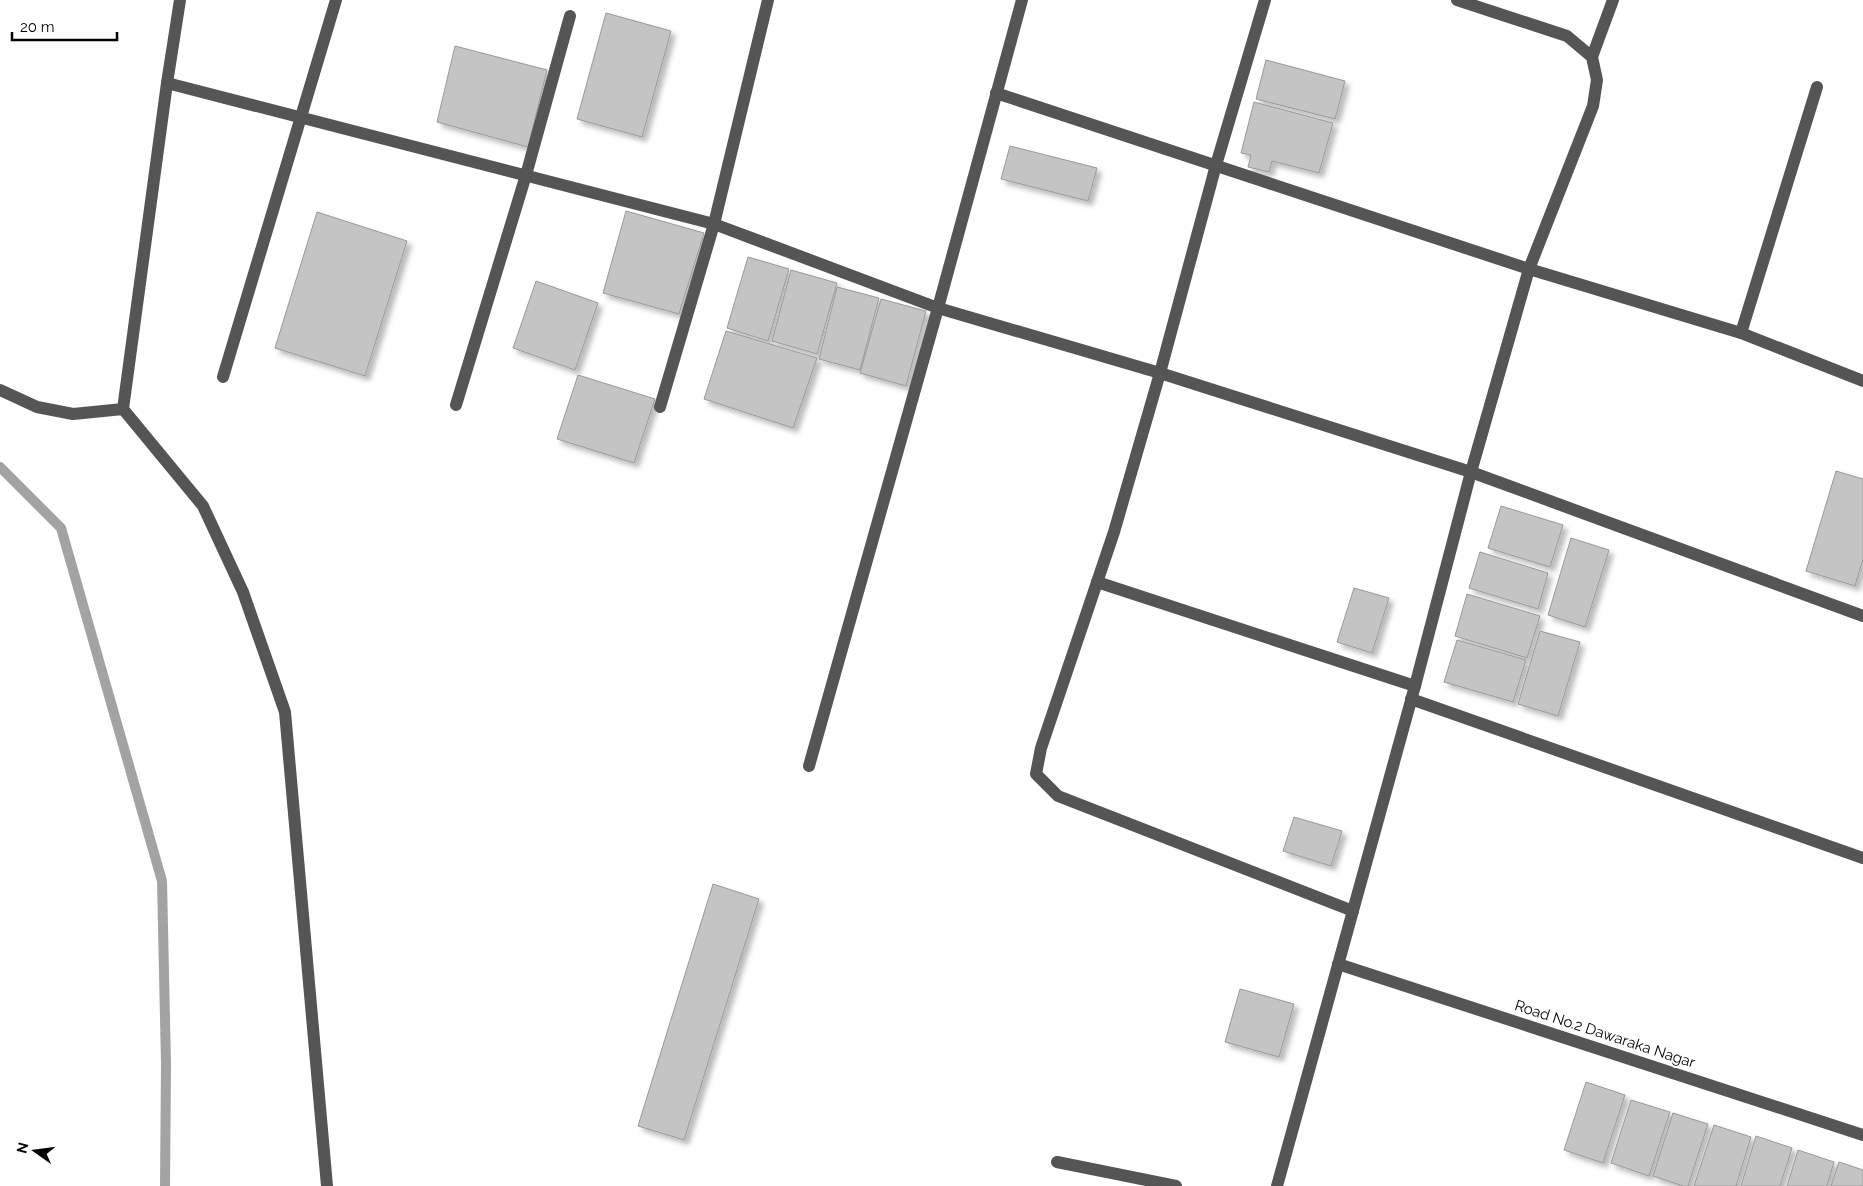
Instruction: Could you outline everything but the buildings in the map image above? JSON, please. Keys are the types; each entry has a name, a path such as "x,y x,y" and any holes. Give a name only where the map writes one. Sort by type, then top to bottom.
{"street":[{"path":"180,0 123,409 203,506 243,592 285,712 327,1186"},
{"path":"222,377 336,0"},
{"path":"660,407 714,224 768,0"},
{"path":"809,766 938,308 1022,0"},
{"path":"1265,0 1216,165 1160,373 1114,532 1041,748 1036,774 1058,796 1352,910"},
{"path":"1457,0 1567,36 1592,57"},
{"path":"1277,1186 1411,699 1471,472 1529,269 1593,106 1597,80 1592,57 1613,0"},
{"path":"456,405 526,175 570,16"},
{"path":"167,83 714,224 938,308 1160,373 1471,472 1863,616"},
{"path":"1741,333 1817,86"},
{"path":"996,92 1529,269 1741,333 1863,381"},
{"path":"0,390 36,407 73,414 123,409"},
{"path":"1097,582 1414,686"},
{"path":"1411,699 1863,858"},
{"name":"Road No.2 Dawaraka Nagar","path":"1338,964 1863,1135"},
{"path":"1057,1162 1176,1186"}],"waterway":[{"path":"0,467 61,528 162,881 166,1064 165,1186"}]}
